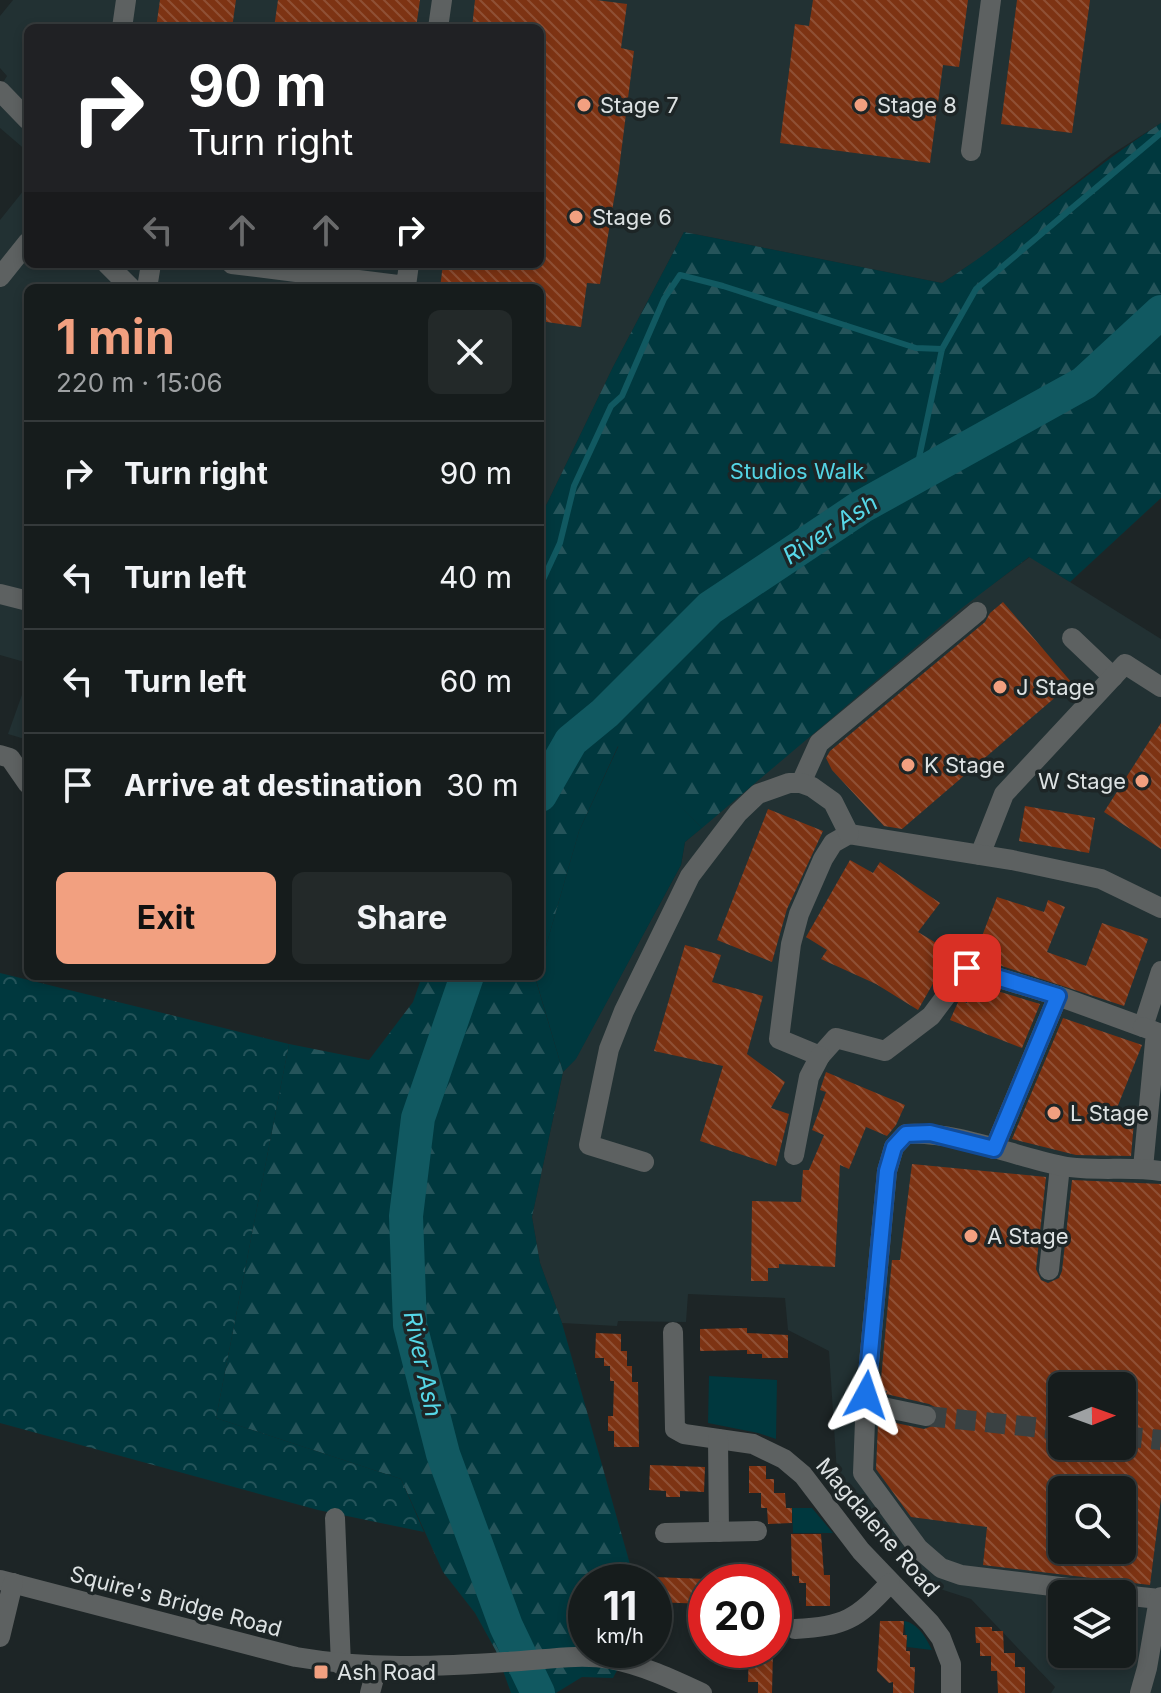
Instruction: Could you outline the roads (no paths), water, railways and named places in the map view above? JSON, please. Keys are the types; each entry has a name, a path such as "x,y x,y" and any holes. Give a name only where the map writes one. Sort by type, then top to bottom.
{"street":[{"path":"123,24 126,0"},
{"path":"439,24 442,0"},
{"path":"971,151 991,0"},
{"path":"0,91 24,116"},
{"path":"0,277 24,247"},
{"path":"111,268 127,284"},
{"path":"262,268 383,284"},
{"path":"0,594 24,600"},
{"path":"801,783 819,743 977,612"},
{"path":"1072,638 1113,677"},
{"path":"980,855 1004,794 1125,664 1161,687"},
{"path":"8,757 24,779"},
{"path":"644,1162 589,1145 609,1049 624,1011 690,876 738,813 758,794 789,783 812,787 833,802 849,834"},
{"path":"820,1056 779,1039 787,969 799,914 823,859 833,843 849,834 1101,879 1161,908"},
{"path":"794,1155 809,1077 820,1056 836,1038 885,1051 931,1016 967,968 1058,996 1156,1032 1152,1170 1060,1166 930,1133 906,1134 894,1147 887,1171 866,1395 863,1473 918,1548 941,1568 961,1575 1048,1585"},
{"path":"1143,1027 1161,971"},
{"path":"994,1149 1058,996"},
{"path":"1049,1270 1060,1166"},
{"name":"Magdalene Road","path":"673,1332 675,1429 684,1434 753,1444 784,1459 803,1475 861,1551 941,1638 951,1664 951,1693"},
{"path":"866,1395 878,1406 926,1416"},
{"path":"718,1439 719,1532"},
{"path":"335,1518 341,1665"},
{"path":"665,1533 757,1531"},
{"path":"0,1637 6,1582"},
{"name":"Squire's Bridge Road","path":"6,1582 296,1657 341,1665 466,1665 606,1658 654,1671 702,1693"},
{"path":"795,1629 833,1626 850,1619 866,1609 890,1583"},
{"path":"1136,1596 1160,1598 1140,1693"},
{"path":"370,1693 377,1667"}],"waterway":[{"path":"915,477 942,349 976,289 1161,133"},
{"path":"544,577 560,543 574,486 611,406 622,396 664,299 680,275 916,348 942,349"},
{"name":"River Ash","path":"544,788 571,741 605,713 710,608 861,507 1084,383 1161,312"},
{"path":"544,754 556,767"},
{"name":"River Ash","path":"466,980 418,1118 406,1216 410,1325 443,1454 506,1626 538,1693"}],"tunnel":[{"path":"926,1416 1048,1429"},
{"path":"1136,1437 1161,1440"}],"place":[{"name":"Stage 7","path":"584,105"},
{"name":"Stage 8","path":"861,105"},
{"name":"Stage 6","path":"576,217"},
{"name":"J Stage","path":"1000,687"},
{"name":"K Stage","path":"908,765"},
{"name":"W Stage","path":"1142,781"},
{"name":"L Stage","path":"1054,1113"},
{"name":"A Stage","path":"971,1236"},
{"name":"Ash Road","path":"321,1672"}],"park label":[{"name":"Studios Walk","path":"797,471"}]}
